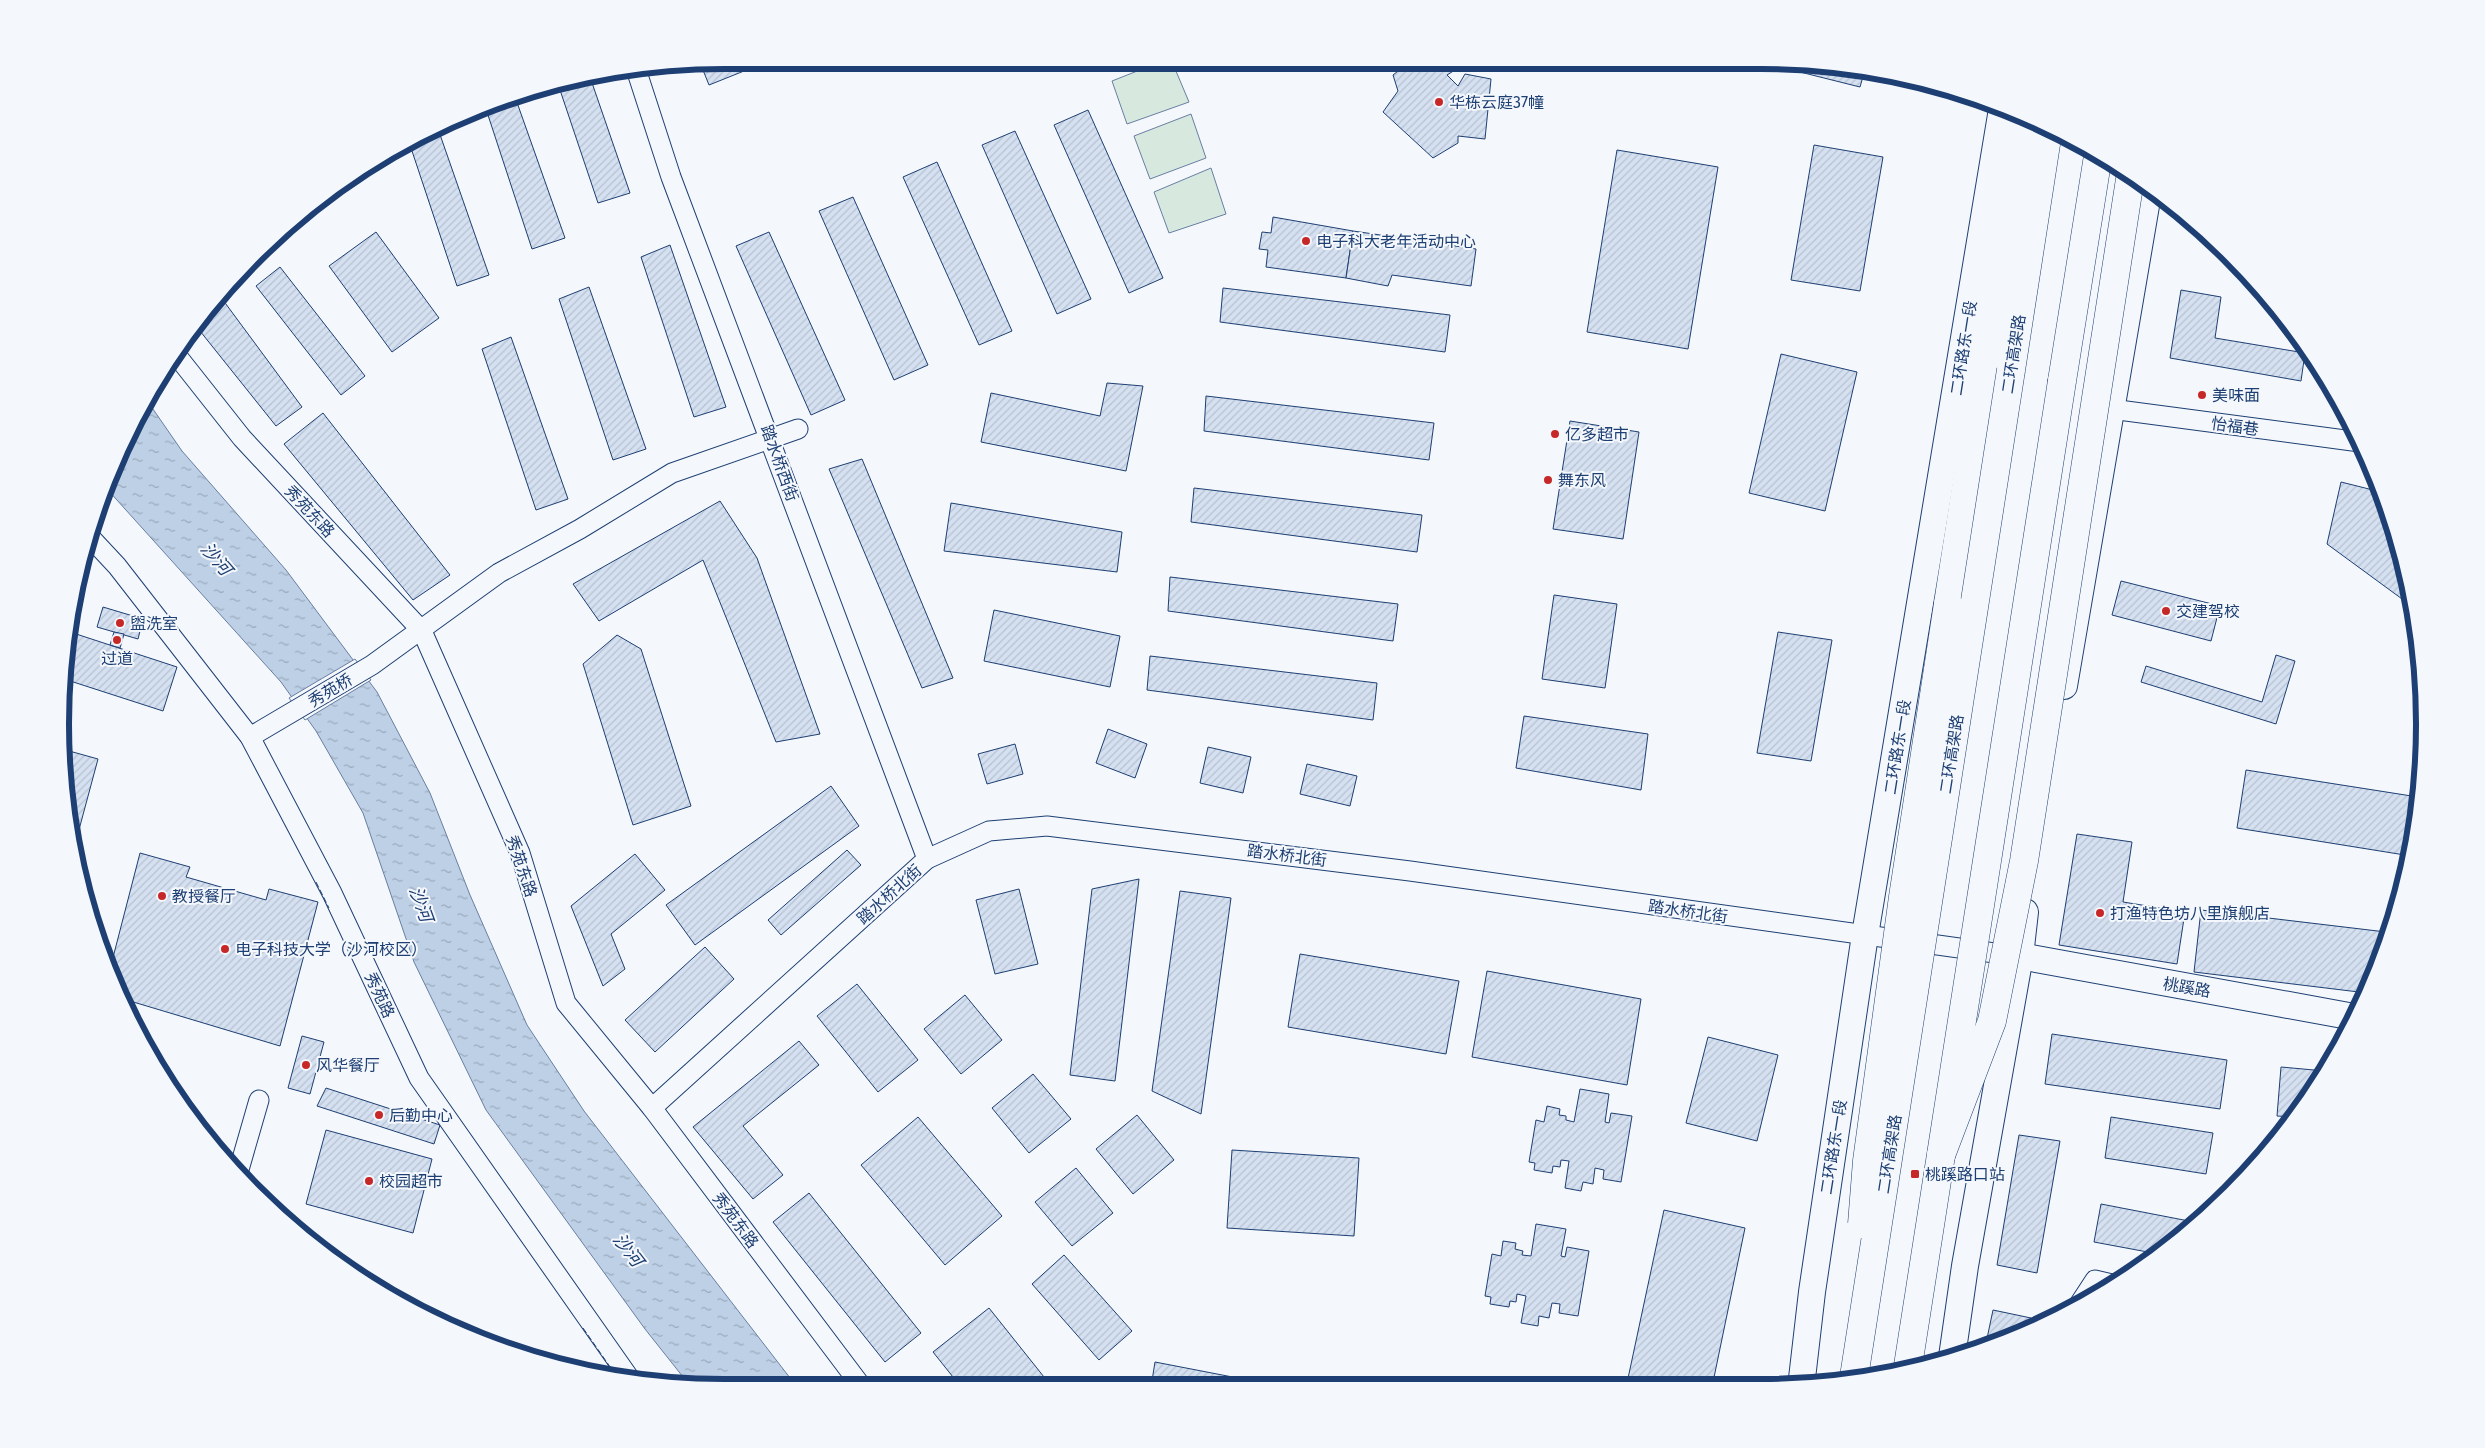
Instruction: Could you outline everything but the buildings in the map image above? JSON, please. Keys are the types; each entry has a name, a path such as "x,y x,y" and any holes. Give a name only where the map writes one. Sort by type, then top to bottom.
{"highway":[{"path":"1862,1328 1858,1264 1867,1161 1903,897 2022,123"},
{"name":"二环高架路","path":"1855,1373 2048,135"},
{"path":"1909,1362 2097,162"},
{"path":"1941,1155 1992,1021 2020,880 2130,182"}],"main road":[{"name":"二环路东一段","path":"1802,1378 1812,1292 1865,935 2001,115"},
{"path":"1953,1350 1967,1256 2020,956 2031,868 2076,622 2148,195"},
{"name":"桃蹊路","path":"2020,956 2348,1016"}],"street":[{"name":"踏水桥西街","path":"638,74 672,177 927,859"},
{"name":"秀苑东路","path":"180,359 242,438 422,631 520,853 566,1003 652,1108 857,1379"},
{"name":"怡福巷","path":"2111,409 2352,441"},
{"name":"秀苑桥","path":"250,737 289,716 372,665 422,631 499,573 580,529 672,473 798,429"},
{"name":"秀苑路","path":"95,542 117,566 250,737 332,893 419,1078 625,1372"},
{"name":"踏水桥北街","path":"652,1108 927,859 989,832 1047,826 1410,870 2020,956"},
{"path":"240,1165 259,1100"},
{"path":"2087,1292 2095,1280 2104,1282"}],"shaded area":[{"path":"1142,69 1175,69 1189,102 1127,124 1112,81"},
{"path":"1191,114 1206,158 1150,179 1134,136"},
{"path":"1211,168 1226,214 1169,233 1154,192"}],"water":[{"name":"沙河","path":"151,407 182,451 286,570 377,692 430,793 470,895 527,1025 584,1111 791,1379 684,1378 645,1329 486,1110 414,962 363,813 316,731 281,682 111,494 136,434"}],"pier":[{"path":"355,659 371,680 305,720 289,698"}],"fence":[{"path":"316,882 329,908"},
{"path":"583,1328 612,1370"}],"place":[{"name":"华栋云庭37幢","path":"1439,102"},
{"name":"电子科大老年活动中心","path":"1306,241"},
{"name":"美味面","path":"2202,395"},
{"name":"亿多超市","path":"1555,434"},
{"name":"舞东风","path":"1548,480"},
{"name":"交建驾校","path":"2166,611"},
{"name":"盥洗室","path":"120,623"},
{"name":"过道","path":"117,640"},
{"name":"教授餐厅","path":"162,896"},
{"name":"打渔特色坊八里旗舰店","path":"2100,913"},
{"name":"电子科技大学（沙河校区）","path":"225,949"},
{"name":"风华餐厅","path":"306,1065"},
{"name":"后勤中心","path":"379,1115"},
{"name":"桃蹊路口站","path":"1915,1174"},
{"name":"校园超市","path":"369,1181"}]}
